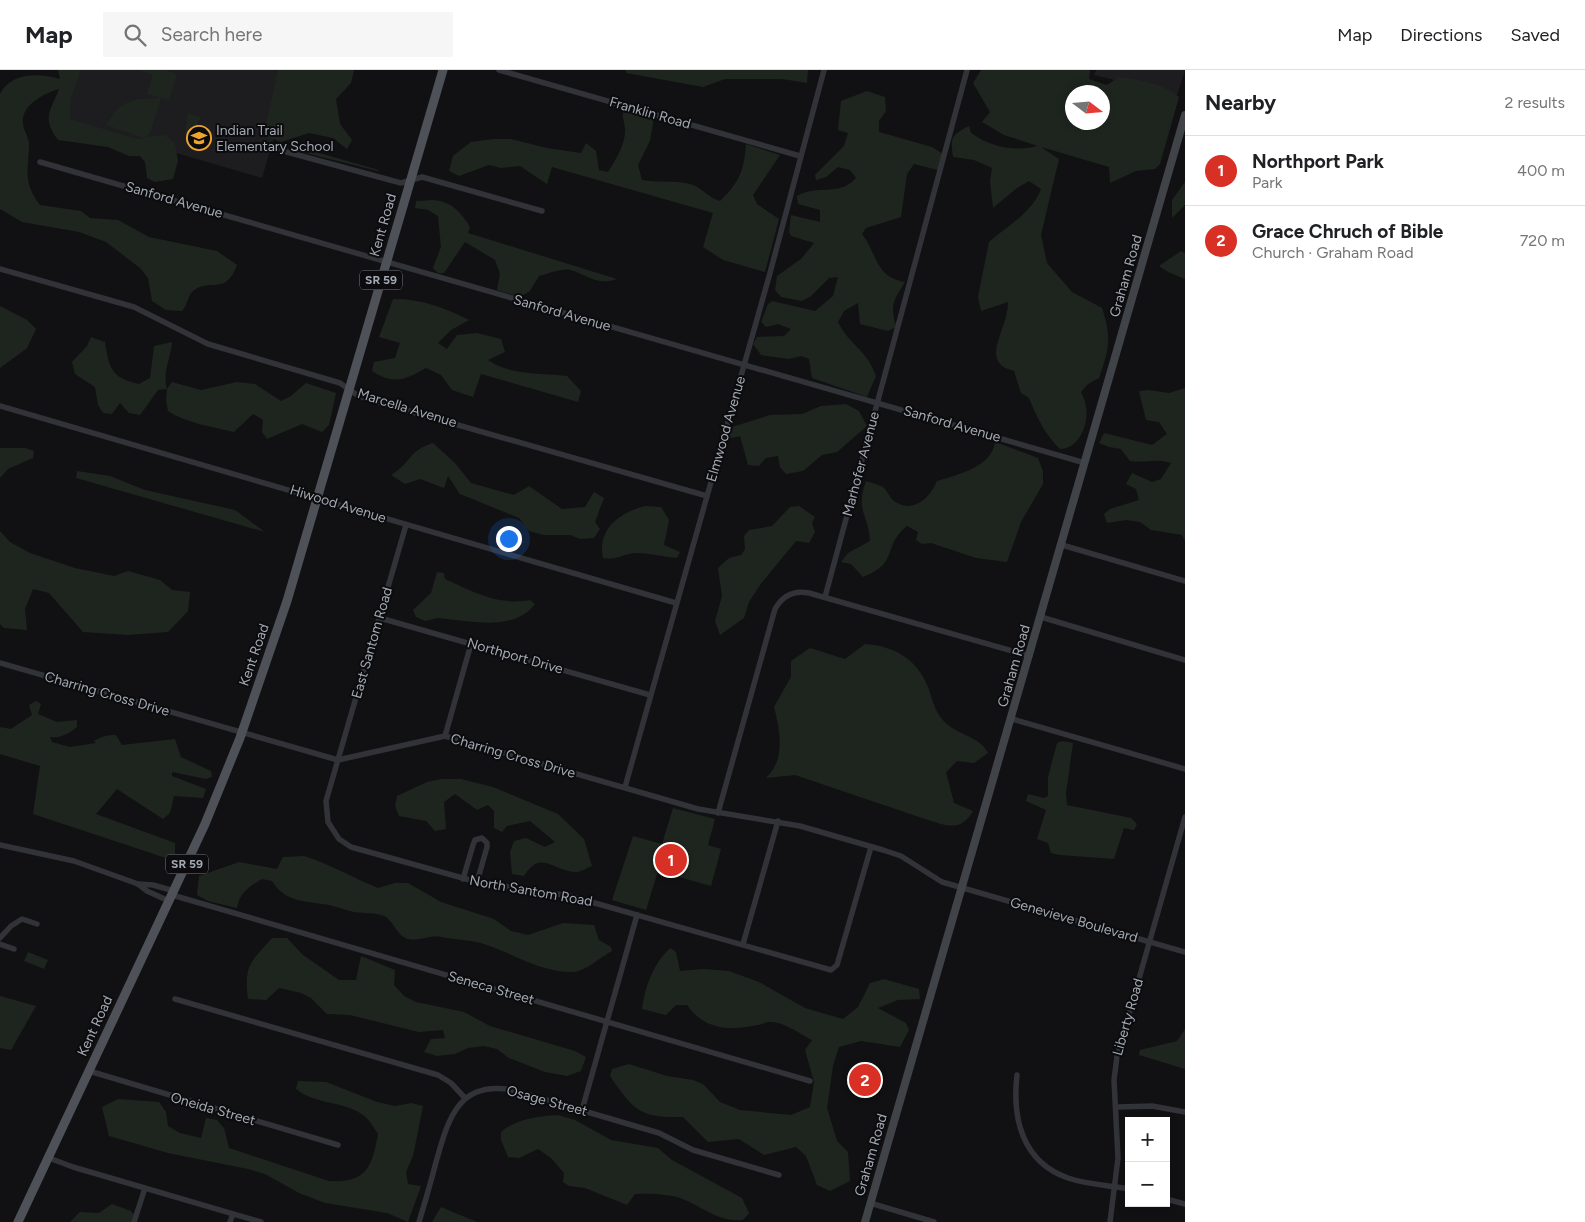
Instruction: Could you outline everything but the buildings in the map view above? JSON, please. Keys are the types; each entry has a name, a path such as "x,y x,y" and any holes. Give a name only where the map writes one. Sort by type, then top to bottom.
{"main road":[{"name":"Kent Road","path":"18,1222 213,807 241,733 282,616 442,70"},
{"name":"Graham Road","path":"865,1222 1012,719 1185,115"}],"street":[{"name":"Franklin Road","path":"499,70 800,156"},
{"name":"Elmwood Avenue","path":"624,787 744,365 824,70"},
{"name":"Marhofer Avenue","path":"826,597 968,70"},
{"path":"272,148 401,184 422,177 542,211"},
{"name":"Sanford Avenue","path":"40,162 386,261 428,276 1085,463"},
{"name":"Marcella Avenue","path":"0,269 134,307 208,344 340,383 349,390 368,399 707,496"},
{"name":"Hiwood Avenue","path":"0,406 318,497 406,525 676,603"},
{"name":"East Santom Road","path":"338,760 406,525"},
{"path":"1062,545 1185,581"},
{"path":"718,813 775,609 784,597 800,591 826,597 1030,656"},
{"path":"1041,617 1185,660"},
{"name":"Northport Drive","path":"380,618 650,695"},
{"path":"446,736 471,644"},
{"name":"Charring Cross Drive","path":"0,663 338,760 446,736 718,813 778,821 871,847 901,856 933,878 962,888"},
{"path":"1012,719 1185,769"},
{"name":"North Santom Road","path":"338,760 326,808 328,822 339,840 351,847 463,879 570,896 743,944 828,970 835,969 871,847"},
{"name":"Liberty Road","path":"1110,1222 1116,1187 1118,1158 1114,1080 1117,1056 1185,817"},
{"path":"743,944 778,821"},
{"path":"463,879 475,840 482,838 487,843 487,847 477,882"},
{"path":"0,845 74,861 138,884 153,885 172,896"},
{"path":"138,884 147,892 172,896"},
{"name":"Genevieve Boulevard","path":"962,888 1185,952"},
{"name":"Seneca Street","path":"172,896 810,1081"},
{"path":"582,1110 637,915"},
{"path":"0,938 11,926 22,919 37,924"},
{"path":"0,944 14,949"},
{"path":"175,999 438,1075 450,1083 465,1098 448,1123 419,1222"},
{"name":"Oneida Street","path":"89,1071 338,1145"},
{"path":"1017,1075 1014,1098 1016,1117 1025,1140 1039,1158 1050,1168 1067,1178 1094,1185 1125,1188"},
{"name":"Osage Street","path":"465,1098 488,1089 502,1088 659,1133 693,1150 779,1175"},
{"path":"1116,1107 1152,1106 1185,1112"},
{"path":"49,1158 73,1167 261,1222"},
{"path":"134,1222 145,1188"},
{"path":"1170,1200 1185,1204"},
{"path":"870,1203 934,1222"},
{"path":"230,1222 233,1214"}],"shaded area":[{"path":"58,70 81,70 71,98 70,119 137,139 144,138 106,125 117,110 129,102 161,98 150,133 146,137 165,135 175,144 178,161 173,179 155,182 147,178 145,162 140,156 129,156 108,147 58,140 50,125 49,114 59,89 47,93 35,101 25,111 23,117 23,124 29,143 28,177 31,190 40,205 81,211 90,218 118,220 149,237 217,251 237,265 232,275 222,284 199,287 193,291 182,311 166,310 152,301 148,278 140,268 106,242 79,232 22,222 0,209 0,94 11,82 26,76 35,75 60,79"},
{"name":"Indian Trail Elementary School","path":"75,70 294,70 262,178 60,119"},
{"path":"139,70 166,70 177,74 169,100 147,94 153,75"},
{"path":"278,70 354,70 351,83 336,99 340,124 352,140 347,149 333,138 309,133 281,142 268,137 266,125"},
{"path":"626,70 808,70 807,83 782,79 725,79 703,87 626,73"},
{"path":"981,70 1090,70 1089,79 1107,85 1119,77 1135,79 1158,85 1179,97 1160,164 1155,169 1136,171 1110,183 1109,167 1041,147 1059,159 1041,235 1047,263 1072,292 1102,308 1108,336 1107,351 1099,378 1088,384 1081,392 1087,414 1084,428 1077,440 1067,448 1060,449 1050,438 1038,419 1029,398 1021,393 1014,371 1003,367 998,360 996,352 1008,302 981,311 978,297 989,242 1032,205 1041,189 1029,181 1017,188 993,208 990,181 992,168 974,160 953,157 952,140 956,134 969,126 971,133 994,145 1011,148 1038,146 1004,135 982,122 990,112 973,83"},
{"path":"1096,70 1185,70 1177,95 1094,75"},
{"path":"867,91 885,97 886,111 879,121 879,132 932,147 943,154 938,170 914,164 907,174 901,217 866,228 862,234 882,270 895,279 905,282 893,308 896,327 888,331 860,324 858,303 844,311 838,322 848,337 868,359 876,376 867,397 812,378 809,359 801,356 789,359 761,355 753,344 757,337 784,336 791,329 778,324 766,327 761,322 768,304 772,301 815,311 833,296 838,277 829,278 811,296 802,301 781,297 775,290 777,276 801,259 814,243 791,236 789,232 791,215 820,222 820,210 798,204 797,196 813,191 843,187 856,178 850,170 838,167 826,177 816,180 815,175 844,146 848,133 838,130 841,101"},
{"path":"623,109 654,118 650,141 638,165 642,180 690,184 720,201 732,188 740,175 746,144 780,155 753,195 757,204 779,219 765,272 723,260 703,247 713,213 552,167 547,184 520,166 501,168 489,165 459,176 449,171 453,156 471,142 511,139 547,148 581,153 586,143 596,151 599,170 608,172 624,140"},
{"path":"188,113 200,117 194,137 185,134"},
{"path":"291,145 379,170 289,149"},
{"path":"1185,182 1185,205 1172,218 1172,200"},
{"path":"434,200 451,205 459,212 470,227 468,233 617,279 599,281 571,270 559,270 539,276 530,291 520,297 497,290 500,274 495,260 465,242 444,273 438,273 433,268 441,247 438,216 428,210 415,208 416,201"},
{"path":"1181,251 1185,253 1185,279 1159,266"},
{"path":"393,299 413,300 432,305 469,320 451,330 438,343 447,349 457,335 477,333 501,339 505,352 488,360 506,369 567,376 581,391 578,402 481,374 473,397 452,390 441,375 426,368 412,376 399,379 386,378 379,375 372,371 374,362 395,358 400,343 379,337"},
{"path":"0,306 27,320 36,329 27,348 0,368"},
{"path":"91,337 105,342 110,365 117,375 122,379 139,384 150,378 154,346 172,342 166,371 167,389 158,390 140,415 129,413 120,403 112,414 103,413 98,405 95,387 75,374 72,362 87,346"},
{"path":"172,382 201,390 237,382 255,384 281,401 291,396 306,383 336,393 329,425 322,432 302,424 267,439 262,432 263,420 253,414 234,432 200,424 175,415 168,411 167,389"},
{"path":"1185,388 1185,541 1182,535 1151,530 1140,522 1126,520 1107,523 1104,514 1110,509 1139,500 1136,489 1126,484 1132,473 1152,482 1161,479 1171,463 1161,461 1130,461 1121,449 1099,443 1104,433 1152,445 1167,434 1159,422 1146,420 1139,391 1149,390 1169,393"},
{"path":"846,404 859,411 867,426 837,452 822,455 803,471 786,474 780,467 778,456 766,458 759,466 748,465 740,436 727,439 732,427 770,415 802,414 821,406"},
{"path":"995,442 1038,458 1043,471 1043,484 1021,522 1007,562 976,558 931,543 922,544 916,540 918,532 907,526 894,541 887,560 875,571 863,577 851,564 841,562 848,553 870,541 862,507 866,481 883,487 894,501 901,505 914,505 920,503 930,494 937,481 963,473 981,464 992,451"},
{"path":"433,443 455,463 471,483 514,495 529,486 562,509 585,507 594,492 604,498 595,522 600,529 594,538 580,539 570,535 544,535 529,531 519,518 460,494 448,476 444,488 420,479 405,484 391,475 403,466 419,449"},
{"path":"0,448 25,448 34,451 33,458 8,469 0,478"},
{"path":"77,471 110,476 145,490 235,510 265,532 76,478"},
{"path":"645,506 661,507 669,520 664,545 680,552 677,558 637,553 608,559 603,558 603,539 612,524 627,513"},
{"path":"799,506 815,517 812,523 815,532 809,543 796,541 760,585 749,602 744,618 720,635 715,621 722,596 718,568 729,558 741,555 745,549 744,536 749,530 772,526 790,507"},
{"path":"0,531 10,542 30,553 75,568 114,576 128,571 160,580 172,590 190,592 188,611 168,632 128,635 83,632 49,593 33,589 25,609 27,630 4,628 0,624"},
{"path":"437,572 444,573 445,579 486,597 507,601 530,600 535,604 526,613 515,619 503,622 490,623 437,618 425,621 416,617 413,610 431,593"},
{"path":"865,644 876,645 895,651 911,662 923,677 935,708 942,719 953,729 979,742 988,753 974,763 957,761 946,772 954,803 973,811 964,822 953,826 941,824 795,775 766,778 777,762 779,754 780,744 774,707 791,677 791,661 810,648 845,659"},
{"path":"36,701 41,704 38,714 57,722 77,720 77,727 65,735 50,737 52,742 70,747 96,743 94,741 113,735 116,735 122,745 175,739 181,757 211,771 212,777 206,779 172,772 172,776 206,789 203,798 174,796 170,813 163,819 117,789 96,814 175,843 175,861 33,814 40,766 0,754 0,727 11,729 32,715 29,705"},
{"path":"1062,741 1073,743 1066,793 1067,805 1131,818 1137,824 1134,830 1124,828 1114,859 1051,853 1048,843 1037,839 1046,810 1026,801 1028,794 1044,798 1048,796 1048,777 1057,743"},
{"path":"442,779 461,779 493,787 558,814 584,839 592,866 577,872 561,869 542,862 530,868 524,876 512,874 510,852 514,841 526,838 545,847 555,842 530,821 507,826 502,832 494,828 494,811 488,805 477,810 455,794 444,802 446,829 435,831 426,821 399,816 395,806 397,796 427,782"},
{"path":"673,808 715,819 708,845 721,849 711,886 658,871 646,910 612,900 633,836 662,844"},
{"path":"304,856 378,888 395,883 408,883 441,902 494,919 511,931 528,935 563,923 594,925 599,940 611,947 612,951 582,970 573,972 561,971 539,966 476,942 438,936 416,940 408,939 384,916 297,900 283,893 272,881 262,879 249,887 240,898 237,908 208,901 197,895 199,876 239,862 277,869 283,857"},
{"path":"272,938 287,938 303,955 339,980 356,980 361,956 395,970 394,985 404,996 416,1002 464,1012 490,1026 575,1051 586,1057 581,1071 567,1076 545,1072 509,1058 497,1049 484,1046 468,1048 455,1054 437,1056 424,1052 431,1039 445,1038 443,1030 419,1032 350,1015 327,1014 311,998 301,993 279,988 266,1000 248,999 247,979 250,965"},
{"path":"670,948 676,952 680,971 704,969 729,971 759,982 805,1008 843,1019 858,1007 870,983 884,979 919,989 920,999 898,1000 878,1008 906,1023 909,1030 900,1047 861,1041 839,1047 833,1066 827,1108 837,1141 848,1152 850,1181 830,1191 817,1185 806,1156 796,1147 764,1155 739,1139 708,1142 683,1117 647,1114 632,1105 625,1097 610,1076 612,1069 629,1064 667,1076 693,1080 703,1084 720,1102 740,1110 791,1115 810,1107 814,1082 805,1050 812,1040 786,1026 774,1022 737,1028 718,1027 701,1020 687,1005 676,1005 666,1015 642,1009 645,992 654,968"},
{"path":"28,952 48,960 44,969 24,961"},
{"path":"0,996 36,1006 11,1050 0,1048"},
{"path":"1185,1029 1185,1069 1139,1055 1140,1050 1177,1041"},
{"path":"298,1081 326,1082 377,1102 395,1106 411,1103 423,1106 413,1156 406,1172 408,1184 421,1186 408,1222 387,1213 325,1203 299,1193 265,1174 248,1169 168,1153 109,1136 102,1107 118,1099 159,1102 166,1112 168,1126 180,1133 201,1138 206,1118 217,1120 224,1128 229,1148 329,1181 342,1181 360,1176 366,1171 373,1156 378,1134 375,1129 365,1117 347,1107 312,1098 304,1094 296,1089"},
{"path":"558,1115 575,1120 611,1140 658,1148 672,1160 742,1198 749,1213 743,1220 727,1219 680,1198 654,1194 635,1194 627,1205 585,1188 569,1186 563,1182 564,1173 551,1158 538,1149 519,1158 508,1157 501,1140 501,1132 521,1121 536,1117"},
{"path":"112,1204 131,1211 134,1215 131,1222 70,1222 80,1212 99,1213"},
{"path":"441,1207 477,1222 432,1222"}],"place":[{"name":"Indian Trail Elementary School","path":"199,138"},
{"name":"Northport Park","path":"671,860"},
{"name":"Grace Chruch of Bible","path":"865,1080"}]}
